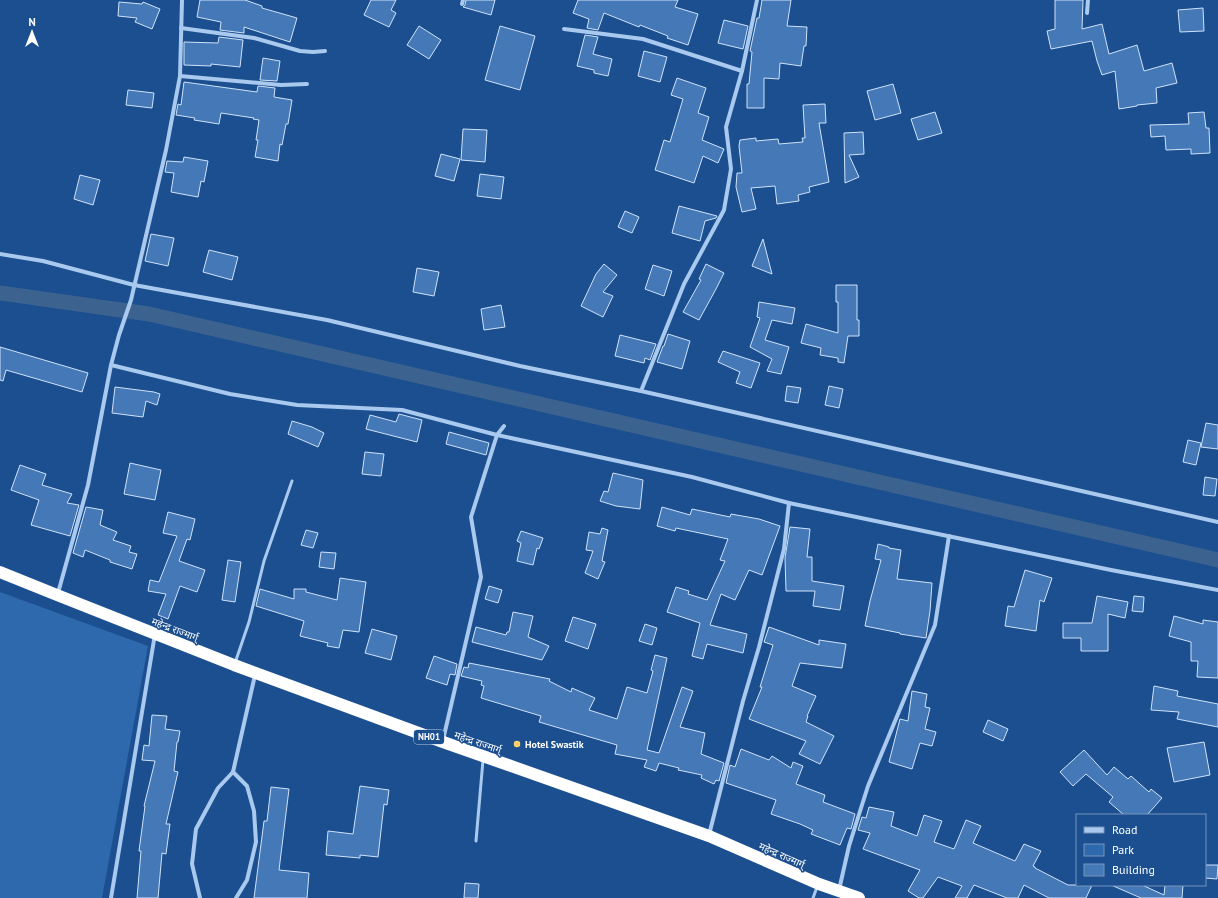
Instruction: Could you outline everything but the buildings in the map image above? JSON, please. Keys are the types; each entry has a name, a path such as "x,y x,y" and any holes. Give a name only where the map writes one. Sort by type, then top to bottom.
{"highway":[{"name":"महेन्द्र राज्मार्ग्","path":"0,572 234,665 442,742 709,836 819,884 859,898"}],"street":[{"path":"57,595 88,485 111,365 131,300 166,150 180,76 182,0"},
{"path":"641,391 684,284 724,210 731,169 726,127 742,71 757,0"},
{"path":"1087,13 1088,0"},
{"path":"181,28 254,38 300,51 325,51"},
{"path":"564,29 643,39 742,71"},
{"path":"180,76 281,85 307,84"},
{"path":"0,254 42,261 134,285 327,320 520,366 641,391 1218,522"},
{"path":"111,365 230,394 297,405 402,410 497,435 692,477 789,503 1111,570 1218,590"},
{"path":"442,742 481,577 471,517 497,435 504,426"},
{"path":"709,836 743,701 759,647 784,549 789,503"},
{"path":"839,891 850,846 868,786 935,625 949,536"},
{"path":"111,898 155,634"},
{"path":"200,898 192,864 196,829 218,788 233,772 256,672"},
{"path":"233,772 246,786 254,811 256,842 247,880 236,898"}],"lane":[{"path":"234,665 249,622 264,561 292,481"},
{"path":"476,841 483,756"},
{"path":"813,898 819,884"}],"green space":[{"path":"0,592 148,646 102,898 0,898"}],"waterway":[{"path":"0,293 149,314 1218,560"}],"place":[{"name":"Hotel Swastik","path":"517,744"}]}
